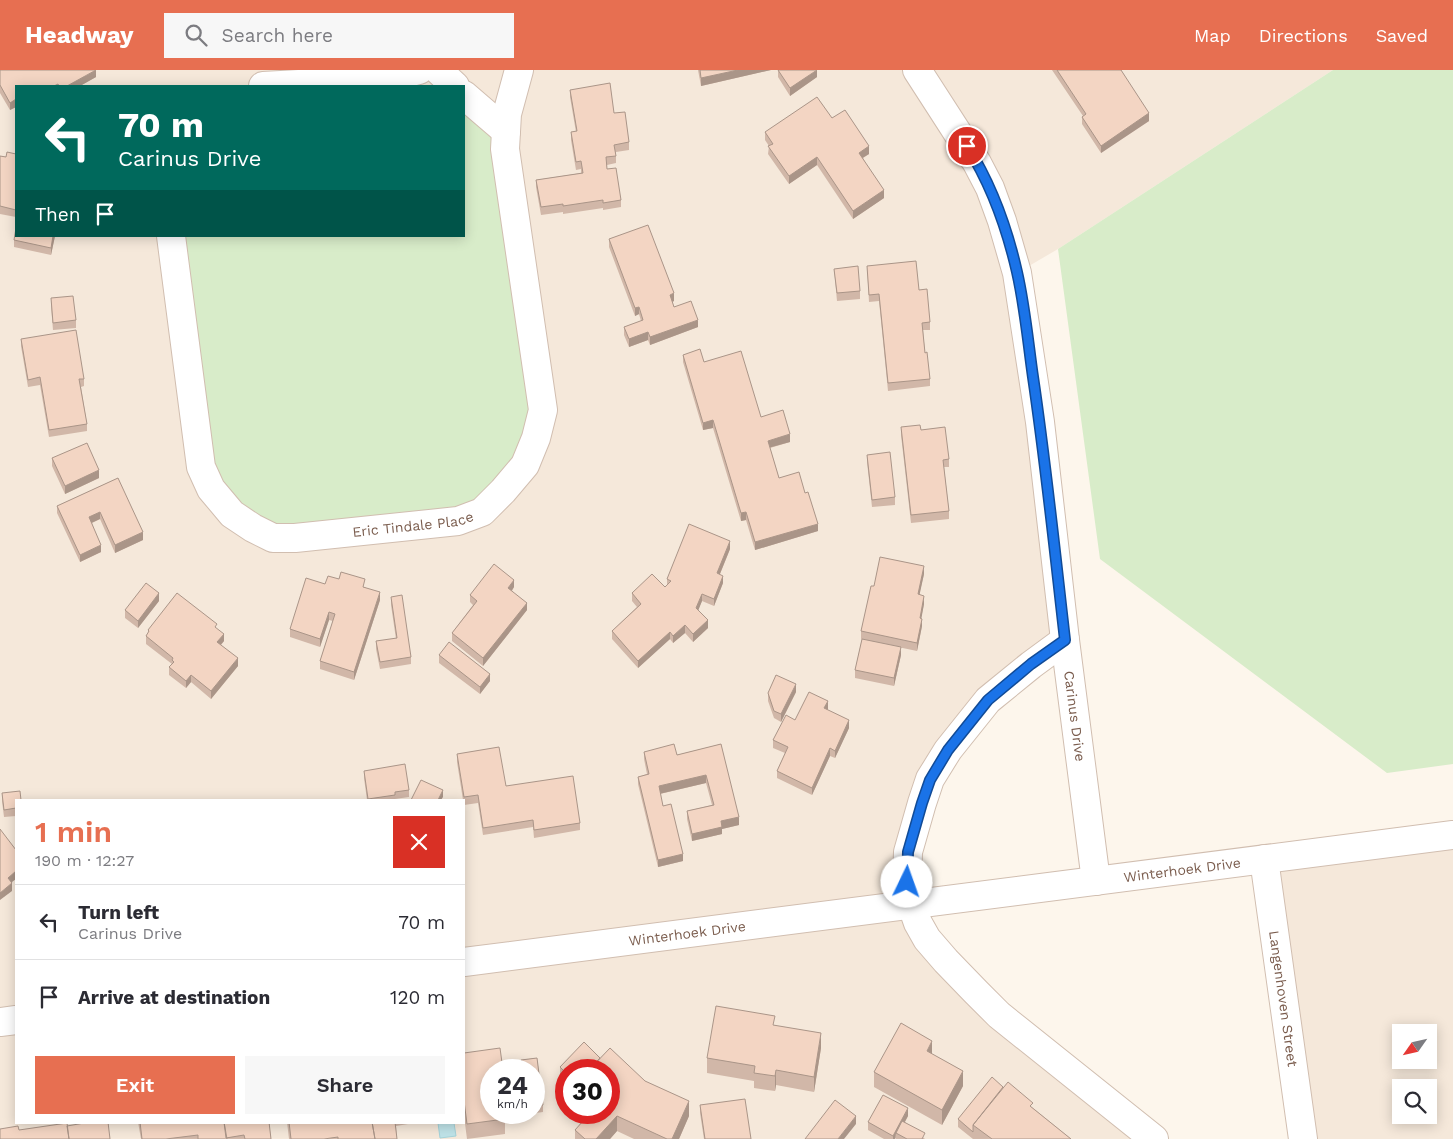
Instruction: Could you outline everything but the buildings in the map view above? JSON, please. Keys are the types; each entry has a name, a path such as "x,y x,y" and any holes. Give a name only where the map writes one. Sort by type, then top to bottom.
{"street":[{"path":"282,85 352,81 400,75 419,70"},
{"path":"438,70 454,85"},
{"name":"Eric Tindale Place","path":"171,237 201,467 211,489 232,514 273,538 295,538 458,521 482,512 525,465 536,438 543,410 505,149 507,114 518,70"},
{"name":"Carinus Drive","path":"917,70 977,163 990,188 1017,273 1040,422 1065,640 1096,881"},
{"path":"465,96 506,131"},
{"path":"1065,640 1031,664 988,700 948,750 930,780 917,820 908,852 907,882 911,904 918,923 927,939 946,961 999,1015 1154,1139"},
{"name":"Winterhoek Drive","path":"465,962 1453,835"},
{"name":"Langenhoven Street","path":"1264,859 1303,1139"},
{"path":"0,1022 15,1020"}],"shaded area":[{"path":"0,70 1333,70 1058,249 1017,273 1065,640 941,762 908,852 941,962 1158,1139 0,1139"},
{"path":"1453,835 1453,1139 1303,1139 1264,859"}],"green space":[{"path":"1333,70 1453,70 1453,764 1387,773 1100,559 1058,249"},
{"path":"465,94 506,131 538,444 482,512 273,538 201,467 170,237 465,237"}],"water":[{"path":"438,1124 454,1124 456,1136 440,1138"}],"route":[{"path":"907,882 908,852 914,828 930,780 948,750 988,700 1031,664 1065,640 1040,422 1017,273 990,188 967,146"}]}
